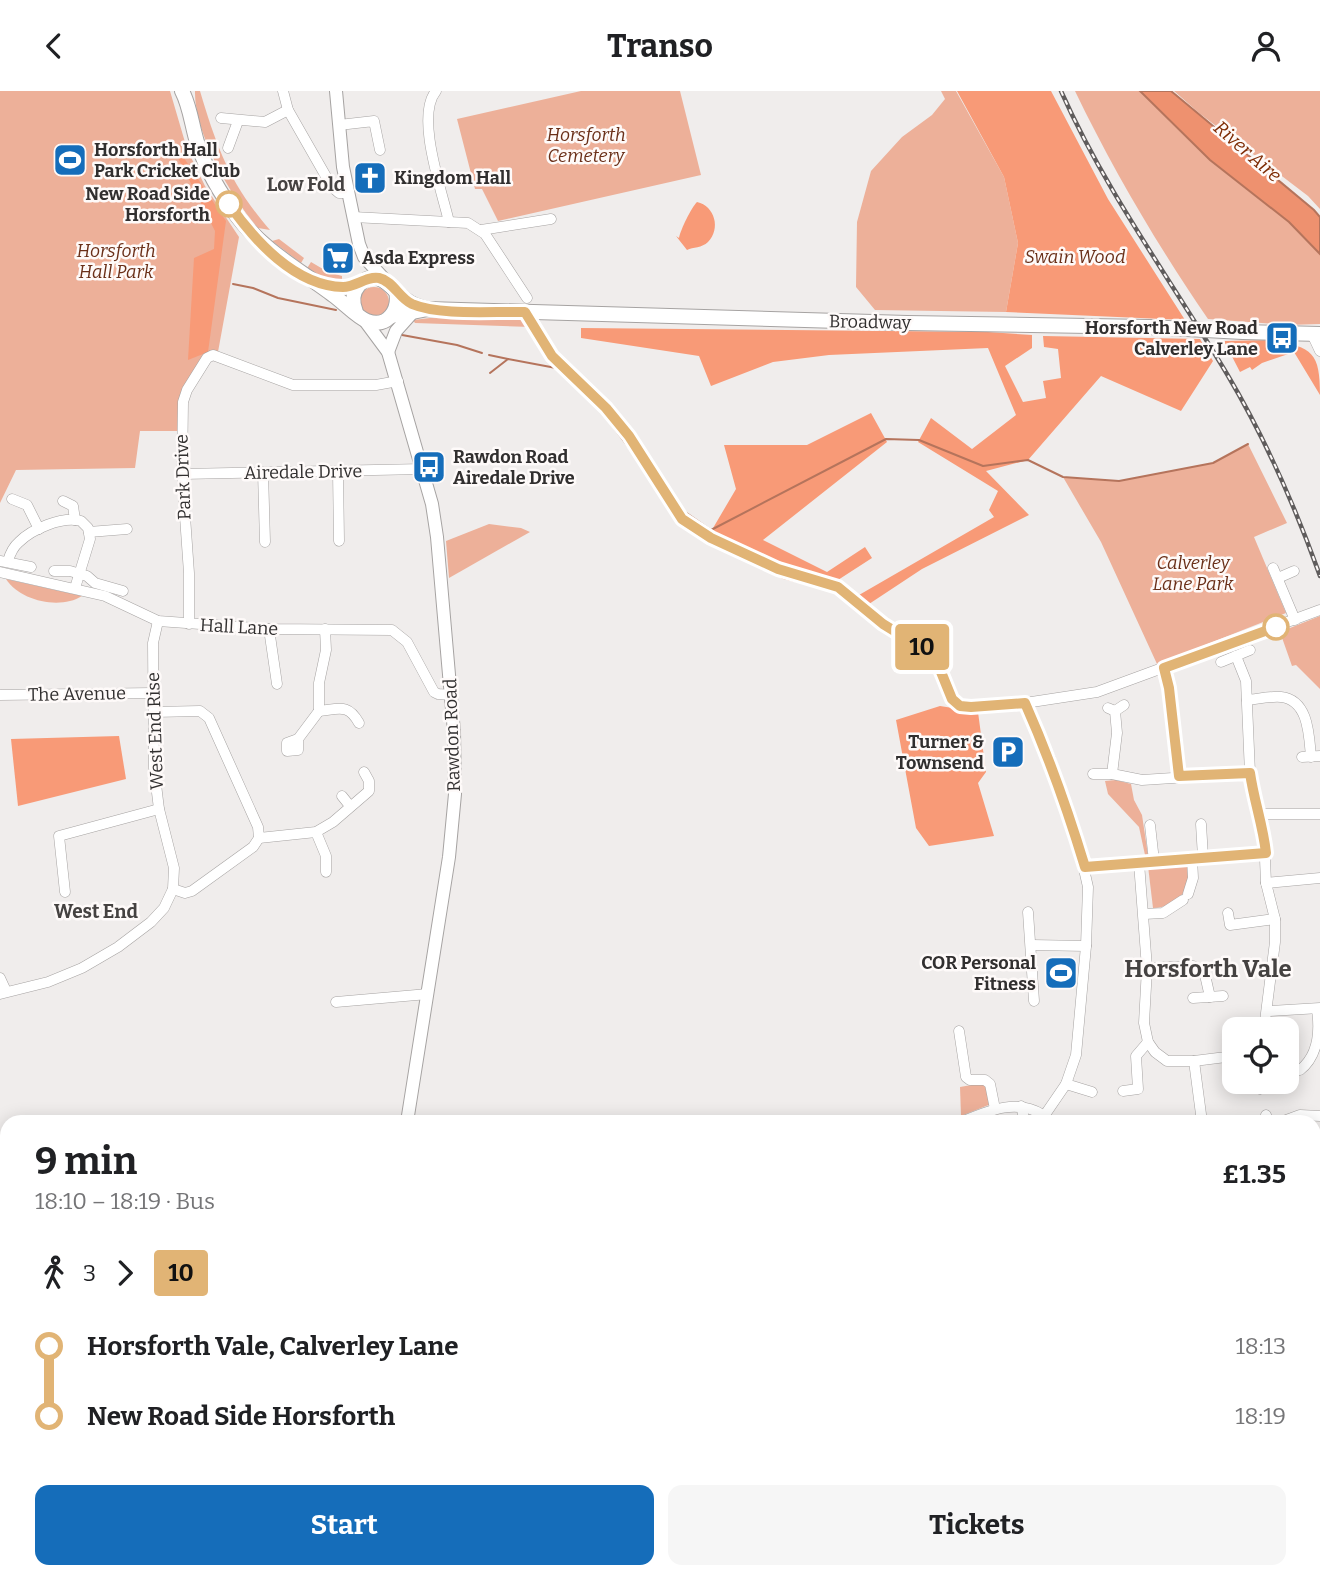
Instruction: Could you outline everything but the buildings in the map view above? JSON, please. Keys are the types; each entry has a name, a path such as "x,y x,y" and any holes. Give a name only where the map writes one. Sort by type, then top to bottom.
{"highway":[{"path":"184,93 202,155 227,202 240,220 271,251 360,316 376,323 390,318 397,306 391,286"},
{"path":"315,282 345,287 372,278 391,286 421,311"},
{"path":"360,283 353,297 360,316"},
{"name":"Broadway","path":"390,318 421,311 526,305 921,324 1149,327 1316,334"}],"main road":[{"path":"336,91 347,193 353,217 365,257 391,286"},
{"path":"360,283 365,257"},
{"path":"388,352 396,331 421,311"},
{"name":"Rawdon Road","path":"360,316 388,352 423,469 438,537 451,695 455,766 453,820 444,895 408,1115"},
{"name":"Rawdon Road","path":"388,352 390,318"}],"street":[{"path":"283,91 288,110 332,187 339,193 347,193"},
{"path":"433,92 428,104 426,123 449,222"},
{"path":"221,118 265,122 288,110"},
{"path":"228,148 238,121"},
{"path":"339,125 374,121 380,150"},
{"path":"353,217 468,223 481,230 526,305 552,356 606,408 629,436 682,519 711,538 778,569 838,587 883,624 930,653 937,662 952,699 960,706 1025,703 1097,692 1320,610"},
{"path":"481,230 551,219"},
{"path":"1316,334 1320,351"},
{"name":"Park Drive","path":"189,624 181,426 187,390 210,355 293,385 376,385 398,381"},
{"name":"Airedale Drive","path":"182,474 423,469"},
{"path":"338,471 339,541"},
{"path":"262,473 265,542"},
{"path":"12,499 27,505 40,529"},
{"path":"63,501 71,504 89,532 90,540 75,588"},
{"path":"31,567 4,561 19,541 74,510"},
{"path":"89,532 127,529"},
{"path":"54,571 70,571 87,576 107,588 123,591"},
{"path":"1294,571 1275,573 1295,620"},
{"name":"Hall Lane","path":"0,572 105,596 158,621 269,629 377,628 396,631 407,642 434,692 451,695"},
{"name":"West End Rise","path":"158,621 153,643 154,768 159,809 174,868 173,889"},
{"path":"269,629 277,684"},
{"path":"298,740 318,711 319,683 326,650 325,629"},
{"path":"1221,662 1250,650"},
{"path":"1236,656 1246,681 1250,773 1254,799 1261,814 1266,853 1266,883 1275,919 1267,1017"},
{"path":"1164,668 1169,688 1179,776"},
{"name":"The Avenue","path":"0,695 153,693"},
{"path":"1247,700 1281,697 1293,702 1308,723 1311,757"},
{"path":"1025,703 1054,770 1075,829 1088,887 1086,946 1076,1055 1066,1084 1043,1115"},
{"path":"1112,774 1117,733 1111,710 1124,705"},
{"path":"318,711 347,709 353,712 359,723"},
{"path":"0,978 3,993 48,982 82,968 118,947 150,922 164,908 173,889 185,893 192,891 253,847 259,838 258,827 209,718 200,711 154,712"},
{"path":"259,838 316,832 333,822 370,788 364,772"},
{"path":"1093,774 1112,774 1142,781 1179,776 1250,773"},
{"path":"342,796 350,806"},
{"path":"65,892 59,836 159,809"},
{"path":"1261,814 1320,814"},
{"path":"1144,914 1163,913 1185,897 1198,858 1201,824"},
{"path":"1150,825 1154,861"},
{"path":"316,832 327,856 326,872"},
{"path":"1085,867 1266,853"},
{"path":"1139,863 1147,968 1144,1023 1148,1042 1155,1052 1167,1061 1222,1058"},
{"path":"1266,883 1320,878"},
{"path":"1028,912 1034,1001"},
{"path":"1228,913 1230,925 1275,919"},
{"path":"1032,945 1086,946"},
{"path":"1147,968 1193,965 1208,979 1210,997"},
{"path":"335,1002 428,994"},
{"path":"1193,998 1223,996"},
{"path":"1268,1011 1319,1009 1316,1048 1300,1070"},
{"path":"958,1031 966,1077 970,1080 985,1080 990,1084 995,1109"},
{"path":"1123,1091 1138,1089 1136,1056 1148,1042"},
{"path":"1194,1061 1201,1115"},
{"path":"1066,1084 1092,1092"},
{"path":"1021,1106 1023,1115"},
{"path":"980,1115 995,1109 1021,1106 1036,1115"}],"green space":[{"name":"Horsforth Hall Park","path":"0,91 170,91 187,149 205,186 239,237 218,352 207,352 188,381 178,431 140,431 135,468 16,470 0,503"},
{"path":"195,91 200,91 226,165 245,197 270,230 258,228 247,215 216,164 201,126"},
{"name":"Horsforth Cemetery","path":"581,91 680,91 701,175 498,221 482,189 475,189 457,119"},
{"path":"941,91 956,91 1004,177 1018,243 1006,312 875,310 856,287 857,222 871,171 902,137 932,115 945,99"},
{"name":"Swain Wood","path":"957,91 1051,91 1108,199 1185,320 1006,312 1018,243 1004,177"},
{"path":"1075,91 1140,91 1210,160 1289,222 1320,254 1320,324 1288,325 1208,319 1137,207"},
{"path":"1174,91 1320,91 1320,209 1308,196"},
{"path":"180,152 226,221 208,352 188,360 194,258 214,249 215,231 176,154"},
{"path":"697,202 712,213 714,231 706,244 687,250 676,236 679,238 686,219"},
{"path":"279,239 304,258 301,263 272,241"},
{"path":"311,262 328,272 342,276 342,283 306,270"},
{"path":"374,287 385,291 389,302 385,313 374,317 363,313 359,302 363,291"},
{"path":"528,319 531,327 415,323 413,320"},
{"path":"581,328 988,332 1032,335 1032,348 1005,366 1023,402 1046,398 1043,381 1061,378 1058,349 1044,347 1043,336 1200,339 1213,361 1181,411 1101,376 1028,460 986,471 1029,515 922,569 869,604 859,595 994,517 989,510 998,491 918,442 931,418 972,449 1016,415 988,348 829,355 773,362 711,386 699,356 581,338"},
{"path":"1272,340 1297,346 1311,354 1318,370 1320,395 1294,352 1262,363 1252,370 1250,367 1240,372 1224,341"},
{"path":"871,413 887,442 763,540 827,572 865,547 872,558 824,589 783,579 706,540 736,489 724,445 807,445"},
{"name":"Calverley Lane Park","path":"1248,444 1287,523 1254,537 1286,613 1157,664 1101,542 1063,477 1119,481 1213,463"},
{"path":"489,524 521,528 530,532 449,578 446,541"},
{"path":"6,579 82,596 63,602 41,601 21,593"},
{"path":"1320,616 1320,689 1296,665 1292,666 1280,632"},
{"path":"940,706 978,712 986,772 978,783 994,836 929,846 916,828 896,720"},
{"path":"119,736 126,779 18,806 11,739"},
{"path":"1116,780 1131,784 1134,800 1142,815 1148,855 1145,855 1139,827 1108,794 1105,781"},
{"path":"1190,862 1190,879 1182,894 1170,904 1153,908 1148,866"},
{"path":"983,1083 987,1085 991,1104 961,1115 960,1087"}],"shaded area":[{"name":"River Aire","path":"1140,91 1171,91 1314,210 1320,217 1320,254 1289,222 1210,160"}],"waterway":[{"path":"233,284 253,288 278,298 336,310"},
{"path":"402,335 457,345 482,353"},
{"path":"489,355 508,359"},
{"path":"490,373 508,359 556,368"},
{"path":"576,385 587,396"},
{"path":"598,407 639,461"},
{"path":"662,479 685,512 711,530 886,439 919,440 983,466 1028,460 1063,477 1119,481 1213,463 1248,444"}],"railway":[{"path":"1061,91 1098,165 1227,374 1254,423 1290,498 1320,576"}],"bus line":[{"name":"10","path":"229,204 240,220 271,251 315,282 345,287 380,278 410,303 428,309 525,312 552,356 606,408 629,436 682,519 711,538 778,569 838,587 883,624 930,653 937,662 952,699 960,706 1025,703 1075,829 1085,867 1266,853 1261,814 1254,799 1250,773 1179,776 1169,688 1164,668 1276,627"}],"place":[{"name":"Horsforth Hall Park Cricket Club","path":"70,160"},
{"name":"Kingdom Hall","path":"370,178"},
{"name":"New Road Side Horsforth","path":"229,204"},
{"name":"Asda Express","path":"338,258"},
{"name":"Horsforth New Road Calverley Lane","path":"1282,338"},
{"name":"Rawdon Road Airedale Drive","path":"429,467"},
{"name":"Turner & Townsend","path":"1008,752"},
{"name":"COR Personal Fitness","path":"1061,973"}],"district":[{"name":"Low Fold","path":"306,184"},
{"name":"West End","path":"96,911"},
{"name":"Horsforth Vale","path":"1208,969"}]}
